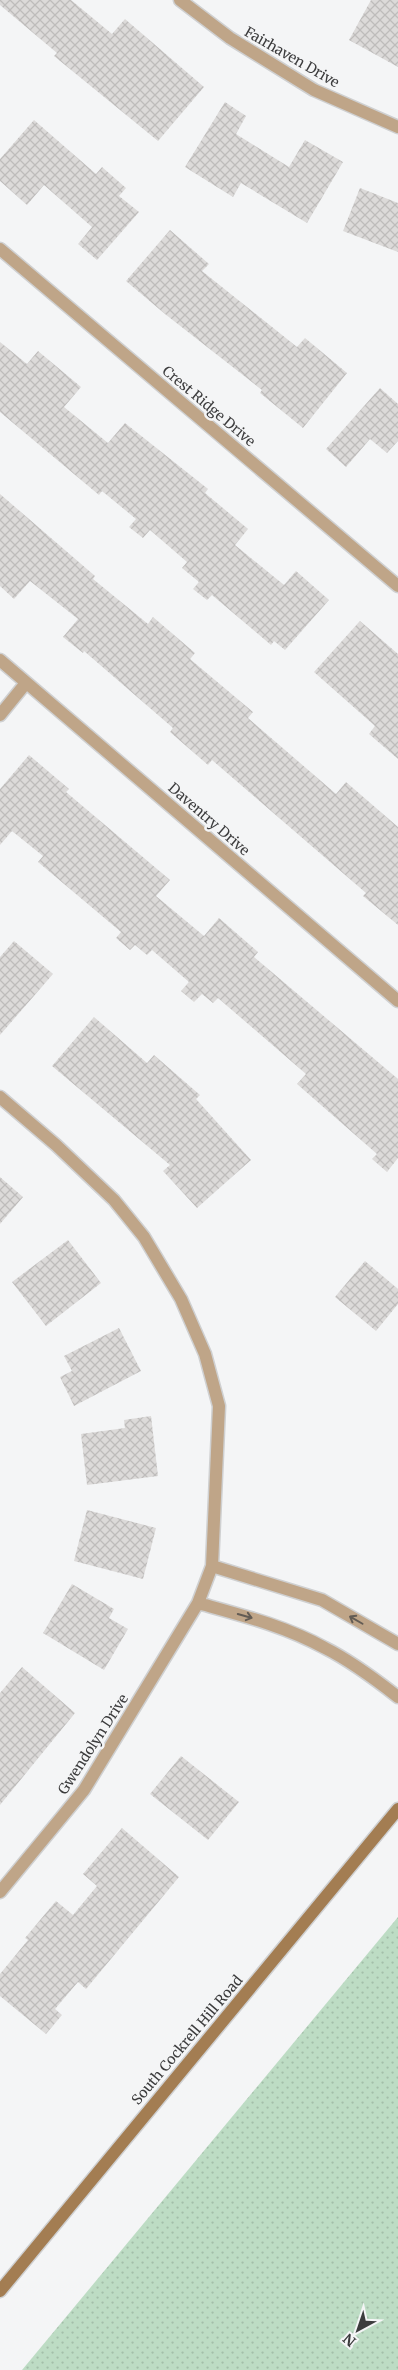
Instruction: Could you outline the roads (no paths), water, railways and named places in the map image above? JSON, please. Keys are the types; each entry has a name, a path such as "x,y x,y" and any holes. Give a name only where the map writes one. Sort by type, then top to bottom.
{"main road":[{"name":"South Cockrell Hill Road","path":"0,2291 398,1809"}],"street":[{"name":"Fairhaven Drive","path":"180,0 230,38 314,90 398,127"},
{"name":"Crest Ridge Drive","path":"0,249 398,586"},
{"name":"Daventry Drive","path":"0,660 398,1001"},
{"path":"0,715 26,683"},
{"name":"Gwendolyn Drive","path":"0,1097 56,1145 114,1200 144,1237 181,1299 205,1354 219,1406 212,1566 198,1603 84,1790 0,1892"},
{"path":"212,1566 322,1600 398,1644"},
{"path":"198,1603 262,1621 324,1647 377,1681 398,1697"}]}
